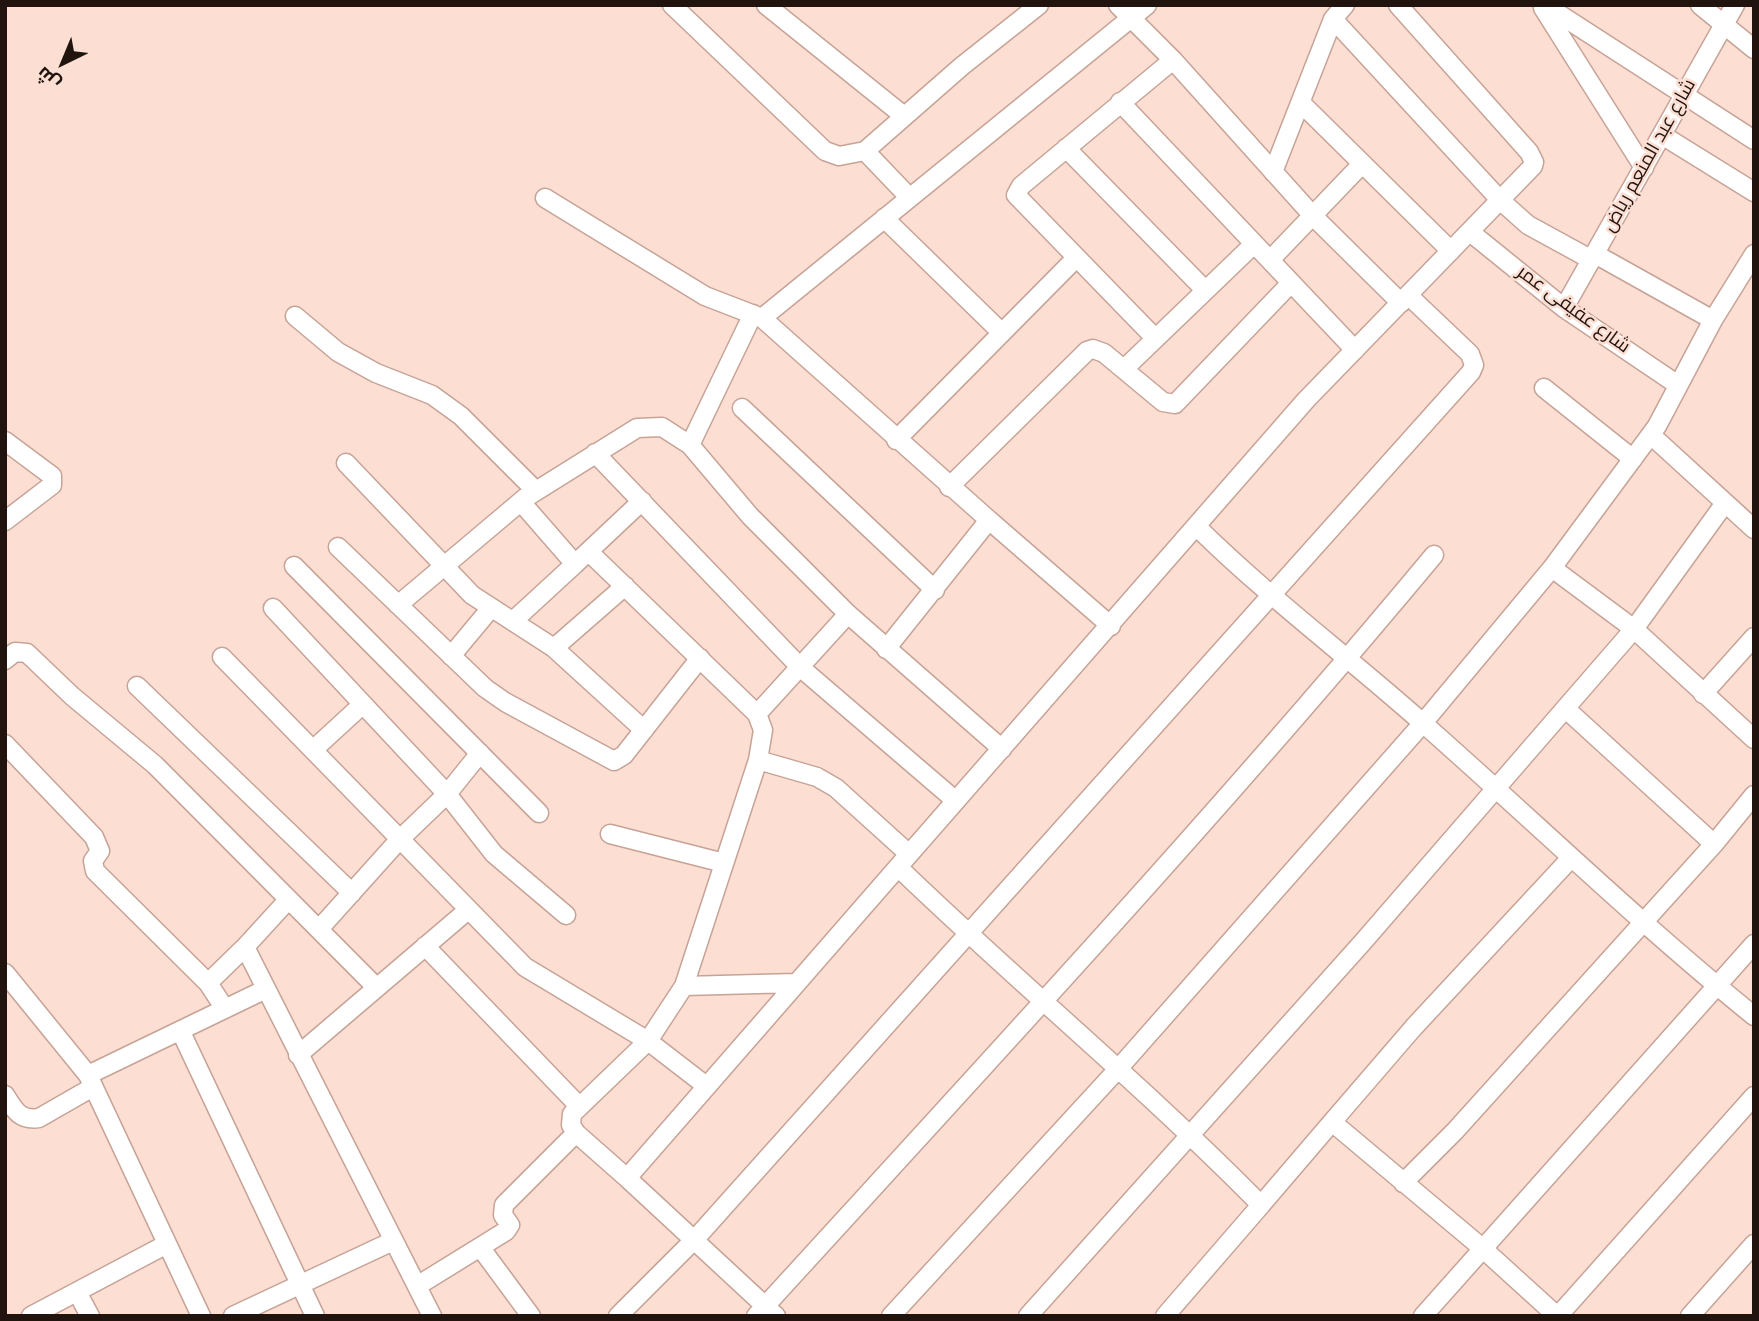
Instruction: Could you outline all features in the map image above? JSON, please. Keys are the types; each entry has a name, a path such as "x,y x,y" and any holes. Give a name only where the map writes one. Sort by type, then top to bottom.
{"street":[{"path":"671,5 825,151 839,156 865,151 1039,5"},
{"path":"766,5 904,116"},
{"path":"690,445 757,316 884,218 1125,11 1147,5"},
{"path":"627,1178 705,1085 1198,527 1306,400 1533,166 1533,157 1398,5"},
{"path":"1544,5 1754,140"},
{"path":"1544,5 1644,168"},
{"path":"1700,5 1754,49"},
{"name":"شارع عبد المنعم رياض","path":"1564,308 1735,5"},
{"path":"618,1316 696,1238 1474,365 1471,354 1314,217 1173,60 1125,11"},
{"path":"1273,172 1339,12 1501,201 1528,225 1713,320"},
{"path":"1155,338 1016,195 1021,186 1173,60"},
{"path":"1120,102 1355,350"},
{"path":"1301,103 1451,251"},
{"path":"1662,135 1754,192"},
{"path":"1066,148 1205,290"},
{"path":"865,151 909,197"},
{"path":"1270,260 1361,165"},
{"path":"545,198 705,296 757,316 949,487 1111,626"},
{"path":"884,218 1002,333"},
{"name":"شارع عفيفى عمر","path":"1469,232 1564,308 1678,385"},
{"path":"1124,369 1254,244"},
{"path":"891,1316 1118,1069 1423,723 1552,568 1651,435 1713,320 1754,254"},
{"path":"896,440 1076,258"},
{"path":"949,487 1087,351 1098,350 1163,402 1175,404 1292,283"},
{"path":"295,316 338,352 376,373 432,395 451,409 528,496 575,564"},
{"path":"1544,388 1633,459"},
{"path":"742,408 935,590"},
{"path":"398,605 528,496 637,428 649,425 662,427 690,445 750,516 848,614 1002,749"},
{"path":"1651,435 1754,530"},
{"path":"5,440 52,476 52,485 42,495 5,521"},
{"path":"595,453 801,668 956,801"},
{"path":"346,463 472,595 554,648 644,730"},
{"path":"513,621 642,501"},
{"path":"1028,1316 1566,709 1634,629 1725,503"},
{"path":"886,649 989,520"},
{"path":"1198,527 1270,593 1423,723 1643,923 1754,1016"},
{"path":"338,547 451,656 505,702 607,758 619,760 700,658"},
{"path":"589,552 757,714 763,730 758,760 684,986 648,1041 579,1106 570,1121 576,1133 696,1238 766,1312 1347,660 1434,555"},
{"path":"294,566 540,813"},
{"path":"1552,568 1634,629 1754,739"},
{"path":"554,648 625,586"},
{"path":"273,608 447,794 494,854 566,915"},
{"path":"451,656 491,608"},
{"path":"757,714 848,614"},
{"path":"1703,694 1754,637"},
{"path":"5,660 15,652 27,653 72,696 155,765 376,987"},
{"path":"222,657 525,967 648,1041 705,1085"},
{"path":"137,686 352,893"},
{"path":"314,749 363,704"},
{"path":"1566,709 1714,844"},
{"path":"5,744 94,837 100,851 93,861 95,871 208,983 225,1009"},
{"path":"320,928 399,840 447,794 480,753"},
{"path":"758,760 817,776 836,788 966,933 1189,1132 1261,1205"},
{"path":"1403,1183 1455,1130 1643,923 1754,795"},
{"path":"610,834 724,863"},
{"path":"1165,1316 1413,1028 1571,858"},
{"path":"208,983 288,900"},
{"path":"298,1055 468,910"},
{"path":"1423,1316 1481,1247 1754,944"},
{"path":"425,946 579,1106"},
{"path":"245,947 432,1316"},
{"path":"5,974 90,1081 201,1316"},
{"path":"684,986 795,982"},
{"path":"5,1095 20,1116 29,1120 39,1118 90,1081 266,989"},
{"path":"181,1032 315,1316"},
{"path":"1332,1122 1481,1247 1558,1316 1754,1096"},
{"path":"417,1286 508,1228 509,1223 503,1215 504,1205 576,1133"},
{"path":"233,1316 393,1241"},
{"path":"31,1316 167,1244"},
{"path":"1690,1316 1754,1244"},
{"path":"480,1247 531,1316"},
{"path":"76,1292 90,1316"}]}
